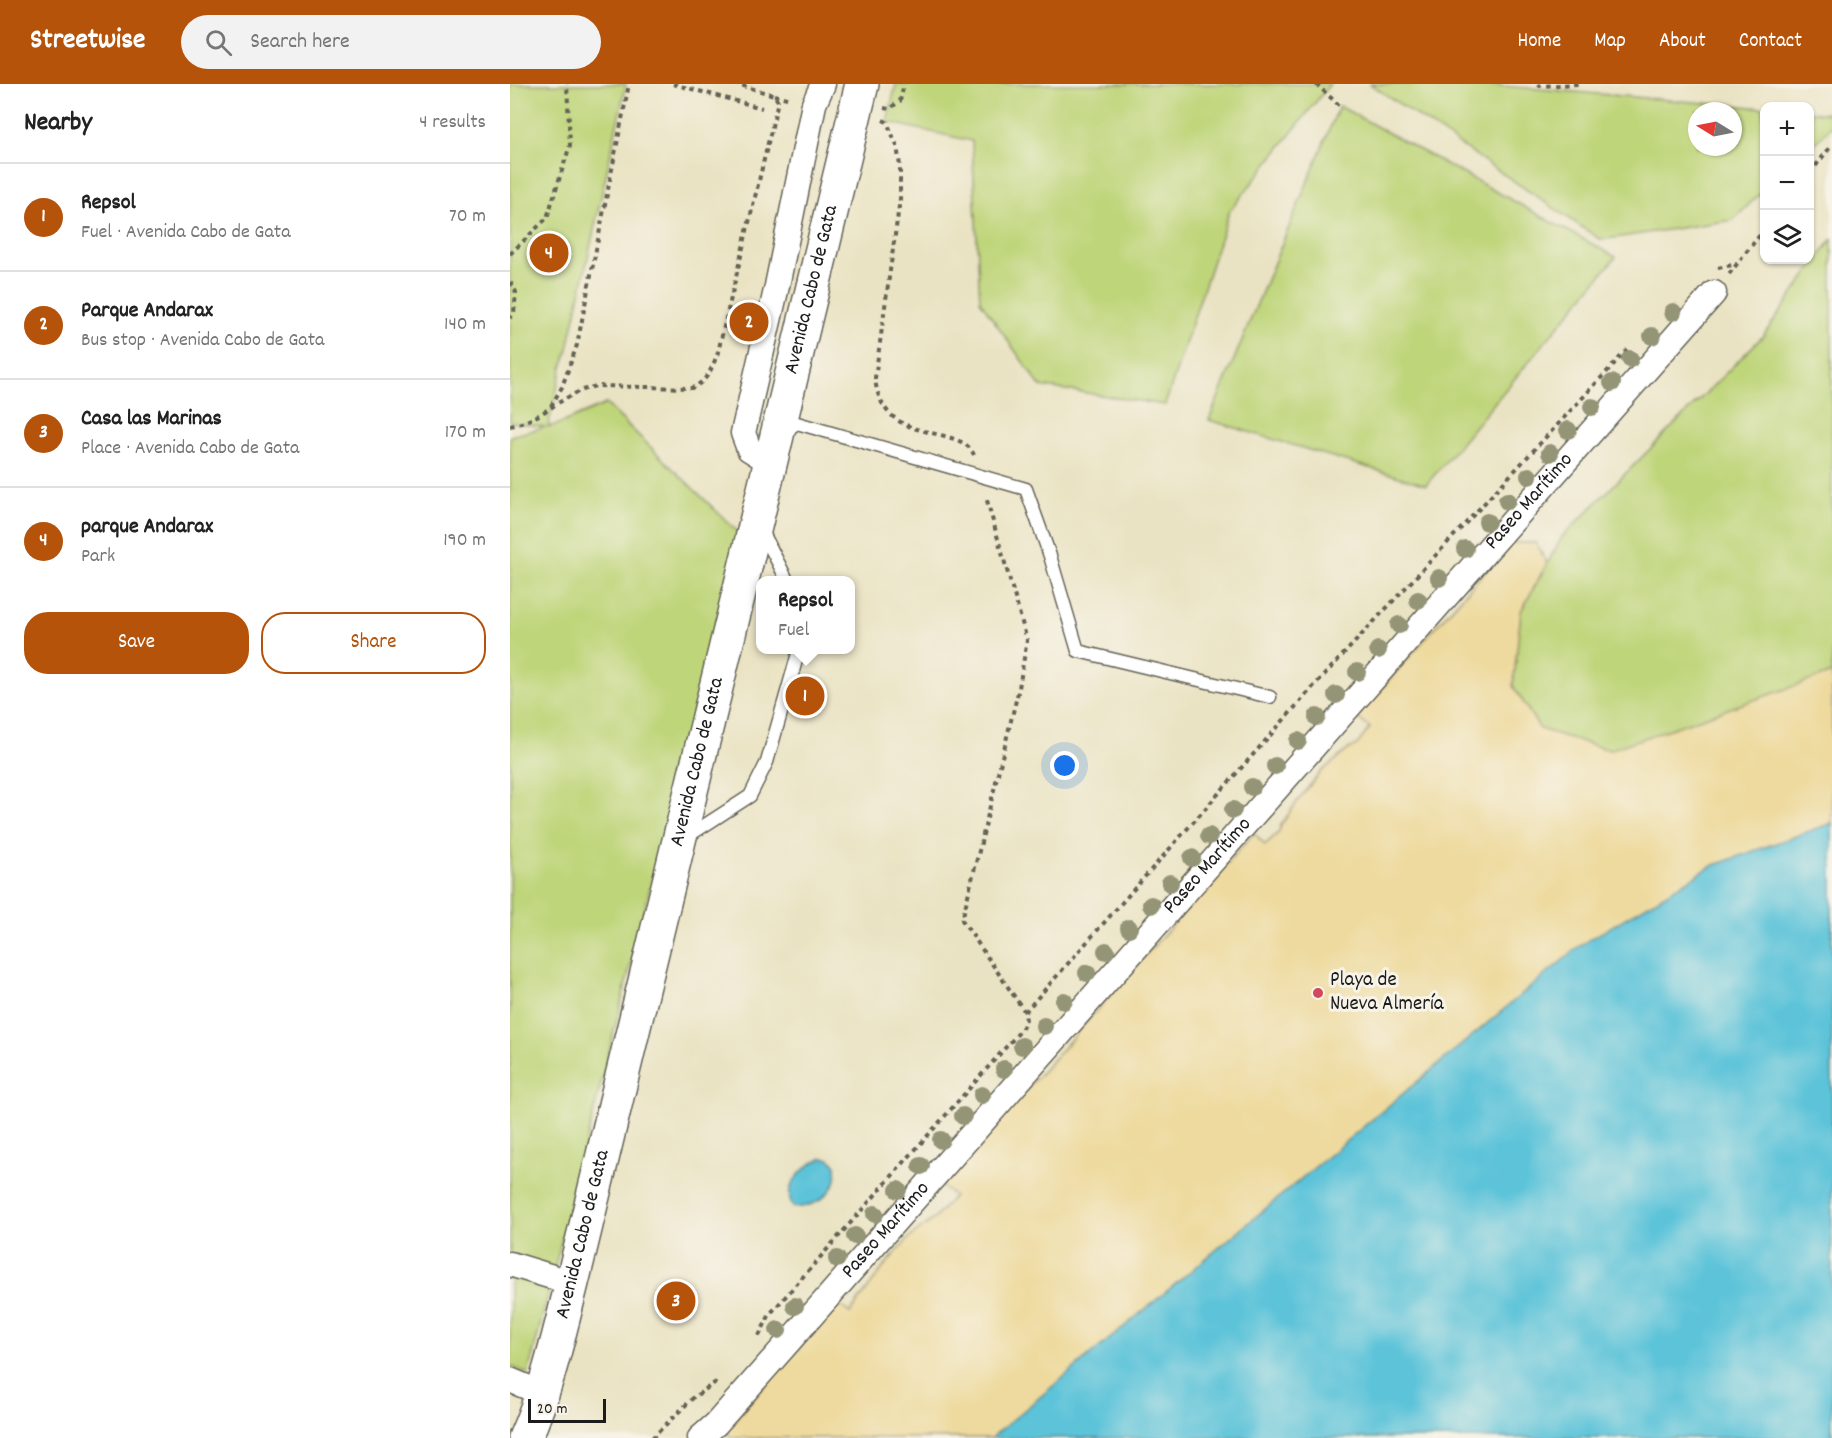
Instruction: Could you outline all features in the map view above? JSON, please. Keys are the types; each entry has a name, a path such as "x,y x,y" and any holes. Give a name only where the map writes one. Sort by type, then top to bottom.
{"main road":[{"name":"Avenida Cabo de Gata","path":"525,1438 542,1393 572,1283 862,84"}],"street":[{"path":"773,449 749,449 743,433 777,286 814,104 823,84"},
{"name":"Paseo Marítimo","path":"700,1438 738,1399 1711,282"},
{"path":"510,1264 572,1283"},
{"path":"510,1380 542,1393"}],"lane":[{"path":"773,449 797,423 1026,489 1050,556 1078,651 1270,697"},
{"path":"756,519 785,576"},
{"path":"679,842 750,796 767,762 798,654"}],"path":[{"path":"510,254 547,218 570,145 567,84"},
{"path":"549,410 562,387 577,345 629,84"},
{"path":"673,84 762,108"},
{"path":"510,426 530,420 585,388 597,386 691,388 701,384 706,377 720,345 778,101 774,95 737,84"},
{"path":"1316,84 1340,106"},
{"path":"1538,84 1580,84"},
{"path":"880,119 887,122 897,146 900,199 876,378 877,391 894,418 910,428 958,441 969,447 976,461"},
{"path":"1814,167 1832,145"},
{"path":"1711,282 1737,264 1760,235"},
{"path":"1711,282 1737,264"},
{"path":"510,282 516,292 510,318"},
{"path":"1024,1012 1313,687 1632,345"},
{"path":"757,1341 770,1314 1021,1030 1026,1021 1024,1012 962,920 1019,688 1027,640 984,494"},
{"path":"652,1438 694,1397 724,1378"}],"green space":[{"path":"510,84 626,84 567,353 548,427 606,404 739,533 528,1374 510,1366 510,436 546,427 510,422"},
{"path":"896,84 1330,84 1229,212 1165,405 1040,386 980,301 972,141 887,122"},
{"path":"1370,84 1479,84 1693,102 1688,102 1688,156 1742,156 1742,106 1760,108 1760,194 1733,220 1601,240"},
{"path":"1339,106 1616,257 1426,485 1209,420"},
{"path":"1814,112 1832,114 1832,126 1814,144"},
{"path":"1832,239 1832,675 1609,750 1540,729 1513,686 1521,611 1562,537 1763,336"}],"sand":[{"name":"Playa de Nueva Almería","path":"1510,543 1536,543 1547,563 1521,611 1513,686 1540,729 1609,750 1832,673 1832,823 1712,866 991,1438 732,1438 725,1430 838,1304 850,1313 886,1264 908,1239 935,1218 954,1196 941,1186 1254,833 1265,845 1279,832 1281,825 1299,799 1321,772 1356,746 1370,728 1356,717"}],"water":[{"path":"1832,823 1832,1438 991,1438 1582,944 1712,866"},
{"path":"822,1158 830,1159 836,1165 836,1178 833,1186 819,1201 806,1206 793,1207 790,1199 792,1184 802,1171"}],"place":[{"name":"parque Andarax","path":"549,253"},
{"name":"Parque Andarax","path":"749,322"},
{"name":"Repsol","path":"805,696"},
{"name":"Playa de Nueva Almería","path":"1318,993"},
{"name":"Casa las Marinas","path":"676,1301"}]}
